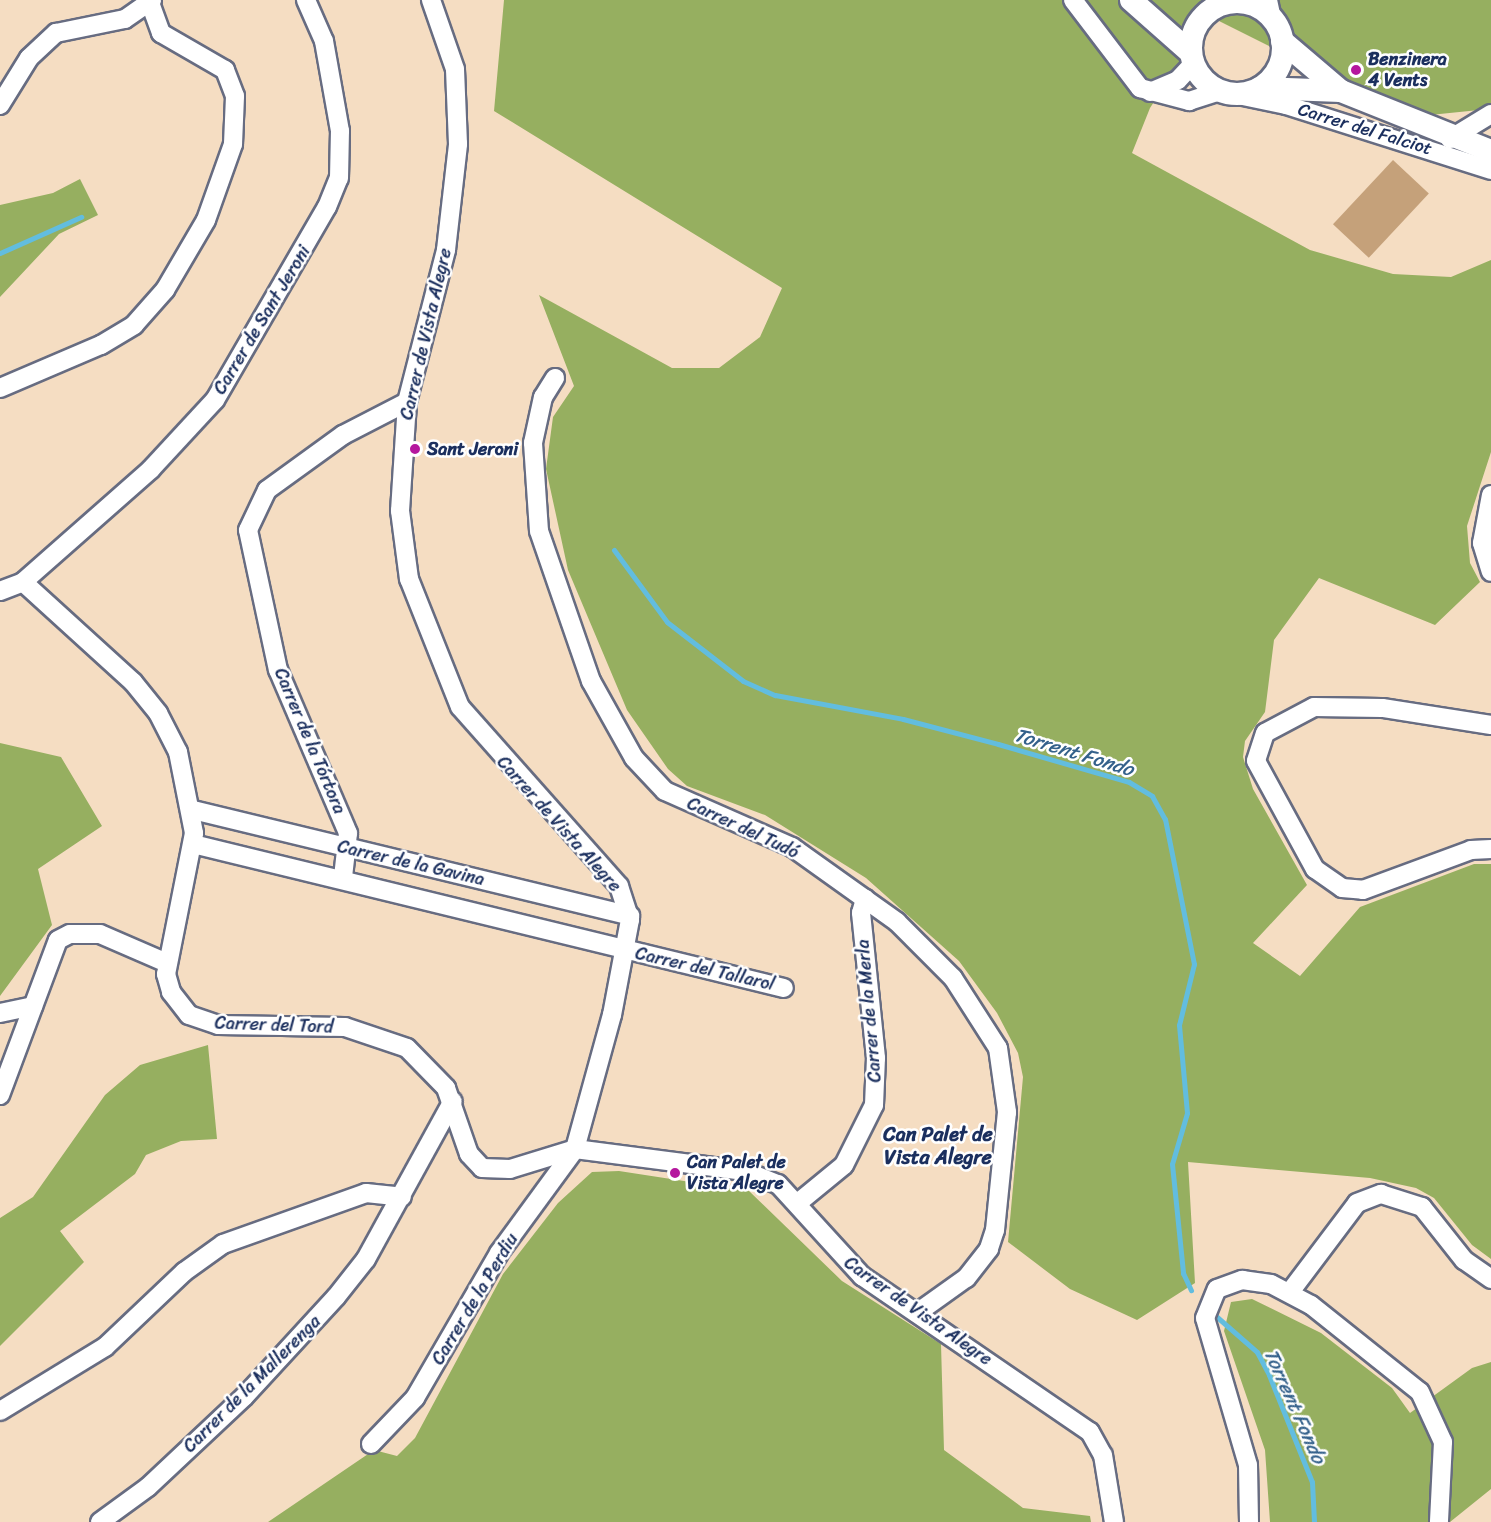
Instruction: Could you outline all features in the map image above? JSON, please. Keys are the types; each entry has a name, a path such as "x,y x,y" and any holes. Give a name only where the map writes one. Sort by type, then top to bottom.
{"main road":[{"path":"1131,0 1228,93 1260,88 1341,91"},
{"path":"1192,58 1200,20 1220,2 1270,9 1282,41 1341,91 1450,139 1491,151"},
{"path":"1260,88 1276,73 1282,41"}],"street":[{"name":"Carrer de Sant Jeroni","path":"0,591 23,582 151,469 215,400 327,207 339,178 340,131 324,41 306,0"},
{"name":"Carrer de Vista Alegre","path":"431,0 455,69 458,144 446,250 407,402 400,511 404,552 418,614 447,682 473,726 619,886 630,916 627,951 575,1149 745,1171 778,1184 799,1202 841,1260 1090,1432 1103,1455 1114,1522"},
{"path":"1073,0 1134,84 1150,92 1189,101 1228,93"},
{"path":"0,105 29,58 56,33 125,19 151,1 161,33 225,70 235,96 233,144 206,220 165,290 134,325 101,345 0,388"},
{"path":"1150,92 1178,80 1192,58"},
{"name":"Carrer del Falciot","path":"1228,93 1286,105 1491,170"},
{"path":"1450,139 1491,114"},
{"name":"Carrer del Tudó","path":"555,378 543,397 533,443 539,531 591,681 629,750 665,791 792,848 865,899 918,941 953,978 998,1048 1007,1082 1001,1184 989,1249 966,1278 917,1313"},
{"name":"Carrer de la Tórtora","path":"343,878 349,848 336,800 278,670 248,530 257,502 275,483 373,416 407,402"},
{"path":"1491,495 1482,543 1491,572"},
{"name":"Carrer del Tord","path":"23,582 133,682 158,713 178,752 193,810 193,844 166,963 171,992 200,1021 365,1032 422,1060 453,1101 469,1154 482,1167 510,1168 575,1149"},
{"path":"1491,725 1382,708 1314,707 1265,733 1256,761 1315,868 1342,888 1363,890 1471,849 1491,849"},
{"name":"Carrer de la Gavina","path":"193,810 630,916"},
{"name":"Carrer de la Gavina","path":"193,844 343,878 627,951"},
{"name":"Carrer de la Merla","path":"799,1202 844,1166 874,1105 876,1058 861,913 865,899"},
{"path":"0,1095 33,1006 48,954 70,934 117,939 166,963"},
{"name":"Carrer del Tallarol","path":"627,951 784,988"},
{"path":"0,1013 33,1006"},
{"name":"Carrer de la Mallerenga","path":"100,1522 148,1486 296,1345 366,1259 453,1101"},
{"name":"Carrer de la Perdiu","path":"371,1444 414,1398 499,1253 575,1149"},
{"path":"0,1411 105,1347 184,1272 223,1244 366,1193 402,1197"},
{"path":"1290,1292 1315,1253 1358,1203 1381,1194 1422,1207 1464,1260 1491,1279"},
{"path":"1249,1522 1248,1465 1205,1318 1208,1301 1227,1282 1258,1281 1290,1292 1393,1365 1432,1409 1443,1443 1438,1522"}],"green space":[{"path":"504,0 1491,0 1491,103 1479,110 1430,115 1351,87 1209,16 1150,108 1132,153 1310,250 1393,274 1451,277 1491,260 1491,452 1467,526 1470,563 1480,582 1435,625 1319,578 1274,640 1265,712 1245,741 1243,757 1253,789 1307,885 1253,943 1300,976 1360,907 1474,864 1491,864 1491,1259 1472,1245 1434,1198 1416,1188 1370,1178 1188,1162 1195,1283 1137,1320 1070,1289 1008,1242 1023,1077 1018,1053 997,1013 959,961 866,878 765,815 687,786 668,769 627,710 568,570 546,469 553,417 574,386 539,295 672,368 719,368 760,337 782,288 494,111"},
{"path":"80,179 98,215 59,234 0,297 0,205 53,193"},
{"path":"0,743 61,757 102,826 38,869 52,925 0,996"},
{"path":"208,1045 217,1139 181,1141 146,1155 135,1174 60,1231 84,1262 0,1346 0,1218 33,1197 105,1095 140,1065"},
{"path":"619,1171 749,1191 842,1281 941,1344 944,1450 1023,1508 1090,1516 1091,1522 268,1522 374,1450 397,1456 415,1438 503,1274 558,1203 592,1172"},
{"path":"1252,1299 1321,1333 1392,1388 1410,1413 1472,1368 1491,1362 1491,1489 1450,1522 1270,1522 1265,1450 1224,1331 1231,1302"}],"building":[{"path":"1393,160 1429,193 1369,258 1333,224"}],"waterway":[{"path":"0,253 81,217"},
{"name":"Torrent Fondo","path":"614,550 667,622 743,681 775,695 903,719 998,744 1129,782 1152,796 1165,819 1194,964 1179,1025 1187,1113 1172,1164 1183,1273 1191,1290"},
{"name":"Torrent Fondo","path":"1217,1317 1257,1352 1269,1375 1312,1482 1314,1522"}],"place":[{"name":"Benzinera 4 Vents","path":"1356,70"},
{"name":"Sant Jeroni","path":"415,449"},
{"name":"Can Palet de Vista Alegre","path":"675,1173"}],"district":[{"name":"Can Palet de Vista Alegre","path":"938,1146"}]}
